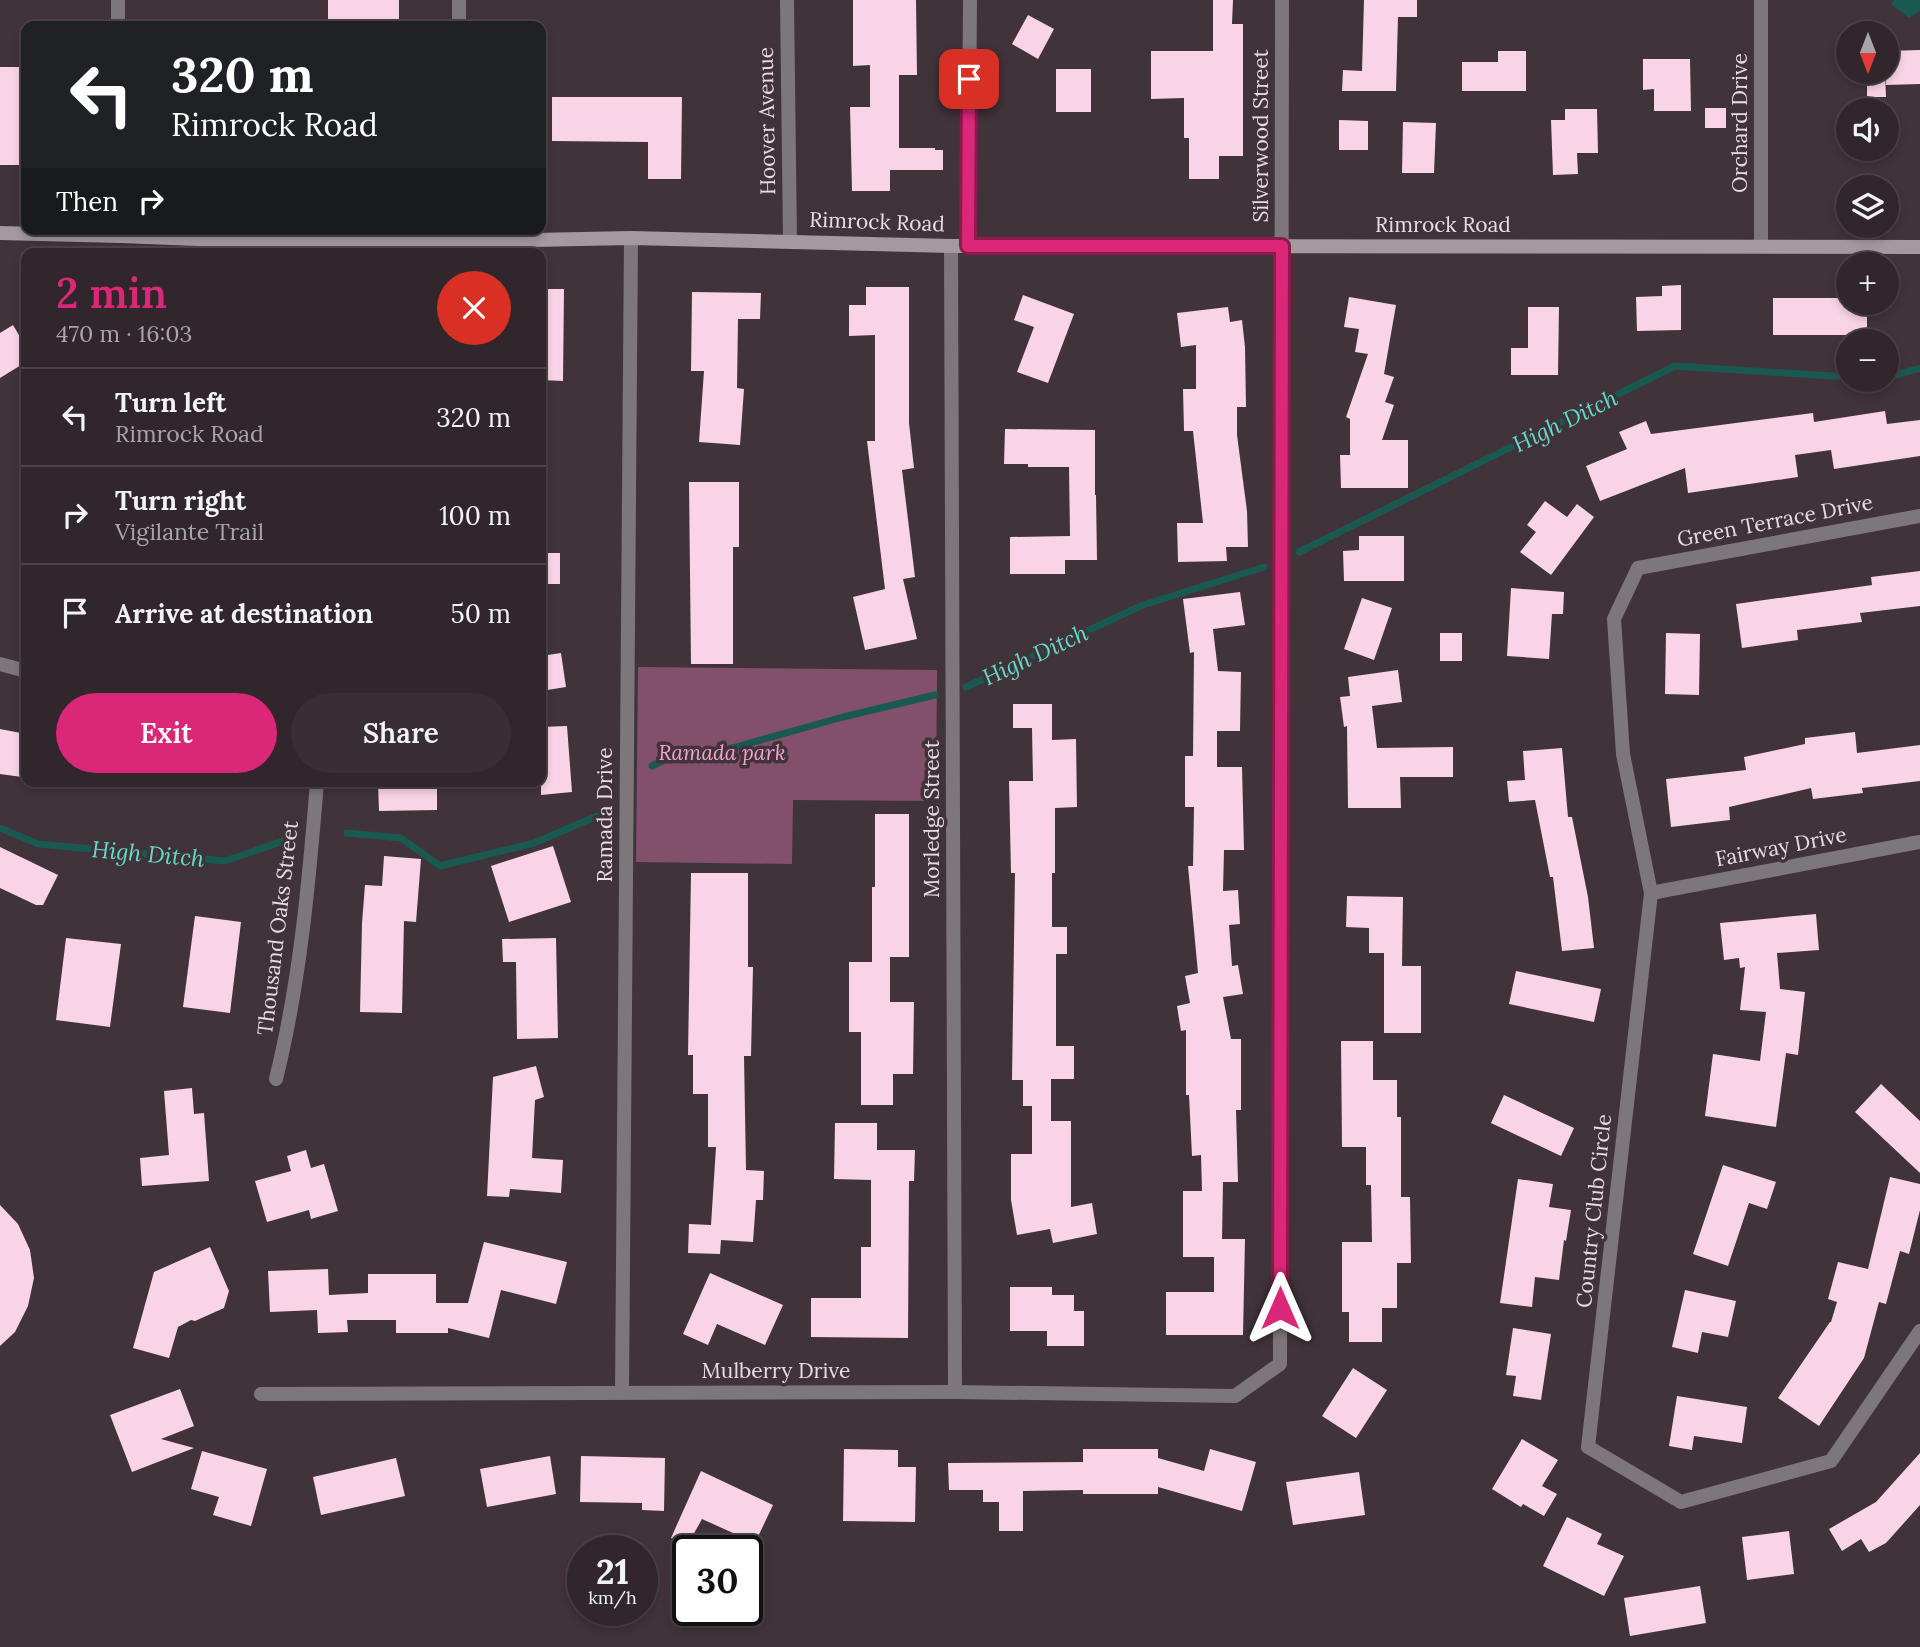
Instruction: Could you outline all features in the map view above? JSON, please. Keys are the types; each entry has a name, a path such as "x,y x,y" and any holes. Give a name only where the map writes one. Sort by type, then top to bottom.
{"main road":[{"name":"Rimrock Road","path":"0,233 21,233"},
{"name":"Rimrock Road","path":"158,235 316,248"},
{"name":"Rimrock Road","path":"338,248 462,235 951,246 1920,247"}],"street":[{"path":"118,0 118,21"},
{"path":"459,0 459,21"},
{"name":"Hoover Avenue","path":"787,0 790,241"},
{"path":"968,246 970,0"},
{"name":"Silverwood Street","path":"1280,1364 1282,0"},
{"name":"Orchard Drive","path":"1760,0 1760,246"},
{"name":"Ramada Drive","path":"622,1393 631,238"},
{"name":"Morledge Street","path":"951,246 955,1392"},
{"name":"Green Terrace Drive","path":"1638,568 1920,516"},
{"name":"Country Club Circle","path":"1638,568 1614,620 1623,754 1651,894 1588,1447 1681,1502 1831,1461 1920,1331"},
{"path":"0,664 21,667"},
{"name":"Thousand Oaks Street","path":"276,1079 289,1027 310,878 317,787"},
{"name":"Fairway Drive","path":"1651,894 1920,842"},
{"name":"Mulberry Drive","path":"261,1394 955,1392 1235,1396 1280,1364"}],"green space":[{"name":"Ramada park","path":"638,667 937,670 936,801 793,800 792,864 636,862"}],"shaded area":[{"path":"1894,0 1920,0 1920,11 1909,18 1891,4"}],"building":[{"path":"328,0 399,0 399,21 328,21"},
{"path":"853,0 916,0 917,75 899,75 899,148 943,150 943,170 890,170 890,191 852,191 850,107 870,107 870,65 853,66"},
{"path":"1213,0 1233,0 1232,24 1243,24 1243,156 1219,156 1219,179 1189,179 1189,138 1184,138 1184,98 1151,99 1151,51 1213,51"},
{"path":"1364,0 1417,0 1417,17 1398,17 1396,91 1342,91 1343,70 1362,71"},
{"path":"1028,15 1054,29 1038,59 1012,44"},
{"path":"1920,50 1920,84 1886,85 1899,84 1899,51"},
{"path":"1498,51 1526,51 1526,91 1462,91 1462,62 1498,62"},
{"path":"1643,59 1690,59 1691,111 1654,111 1654,89 1643,90"},
{"path":"0,67 21,67 21,165 0,165"},
{"path":"1056,69 1091,69 1091,112 1056,112"},
{"path":"1867,84 1885,84 1886,97 1867,97"},
{"path":"552,97 682,97 681,179 648,179 648,142 552,141"},
{"path":"1705,108 1726,108 1726,128 1705,128"},
{"path":"1565,109 1597,109 1598,153 1577,153 1578,174 1553,175 1551,120 1565,120"},
{"path":"1339,120 1368,121 1368,150 1339,150"},
{"path":"1403,122 1436,123 1434,173 1402,173"},
{"path":"1681,285 1681,330 1637,331 1636,297 1662,296 1662,286"},
{"path":"866,287 909,287 909,423 914,468 902,470 915,577 903,579 917,639 865,650 853,597 885,589 867,441 875,441 875,335 849,336 849,305 866,305"},
{"path":"546,289 564,289 563,381 546,380"},
{"path":"692,292 761,293 760,319 738,319 737,388 744,389 740,445 699,442 704,371 691,371"},
{"path":"1023,295 1074,314 1048,383 1017,372 1034,327 1014,320"},
{"path":"1349,297 1396,305 1384,374 1394,377 1385,402 1394,405 1382,440 1408,440 1408,488 1341,488 1340,455 1350,455 1350,419 1346,417 1368,354 1355,352 1359,329 1344,327"},
{"path":"1773,298 1836,298 1836,315 1867,315 1867,329 1836,329 1836,335 1773,335"},
{"path":"1228,307 1230,322 1242,320 1245,347 1246,407 1237,407 1237,435 1247,511 1248,547 1226,547 1227,561 1178,562 1177,523 1203,523 1193,431 1184,431 1183,389 1196,389 1196,345 1181,347 1177,313"},
{"path":"1528,307 1559,307 1558,375 1511,375 1511,348 1528,348"},
{"path":"13,325 21,339 21,365 0,378 0,333"},
{"path":"1885,411 1887,424 1920,420 1920,456 1834,469 1831,450 1795,455 1798,477 1688,493 1685,468 1600,501 1586,466 1627,449 1619,432 1646,421 1651,434 1813,413 1814,422"},
{"path":"1005,429 1095,430 1097,560 1065,560 1065,574 1010,574 1010,537 1070,536 1069,467 1004,464"},
{"path":"689,482 739,482 739,547 733,547 733,664 691,664"},
{"path":"1545,501 1567,517 1577,504 1594,517 1551,575 1520,552 1536,532 1527,525"},
{"path":"1359,536 1404,536 1404,581 1344,581 1343,551 1359,550"},
{"path":"546,553 560,553 560,584 546,584"},
{"path":"1920,571 1920,606 1860,613 1862,622 1797,630 1798,640 1742,648 1736,604 1872,585 1871,577"},
{"path":"1511,588 1564,592 1563,614 1552,614 1549,659 1507,656"},
{"path":"1240,592 1245,625 1213,629 1218,671 1241,672 1240,731 1217,731 1217,767 1242,767 1244,850 1224,850 1223,891 1238,890 1240,924 1229,925 1232,966 1238,965 1243,994 1223,997 1231,1039 1241,1039 1241,1110 1236,1110 1238,1182 1223,1182 1222,1239 1245,1239 1243,1335 1166,1335 1166,1292 1214,1292 1214,1257 1183,1257 1183,1191 1202,1191 1201,1155 1192,1156 1189,1095 1186,1095 1186,1030 1181,1031 1177,1006 1190,1003 1185,976 1198,973 1188,866 1193,866 1194,807 1185,807 1185,756 1193,756 1194,652 1190,653 1183,599"},
{"path":"1362,598 1392,608 1374,660 1344,649"},
{"path":"1440,633 1462,633 1462,661 1440,661"},
{"path":"1666,633 1700,634 1699,695 1665,694"},
{"path":"561,653 566,687 546,690 546,655"},
{"path":"1398,670 1402,702 1372,706 1377,748 1453,747 1453,777 1400,777 1401,808 1348,808 1347,726 1344,727 1340,697 1350,696 1348,677"},
{"path":"1013,704 1052,704 1052,740 1076,739 1077,807 1055,808 1055,873 1052,873 1052,927 1067,927 1067,954 1056,954 1056,1046 1074,1046 1074,1079 1051,1079 1051,1121 1071,1121 1071,1207 1092,1203 1097,1234 1053,1243 1050,1229 1017,1235 1011,1200 1011,1154 1032,1154 1032,1106 1023,1106 1023,1080 1012,1080 1015,873 1011,873 1009,781 1033,781 1032,728 1013,728"},
{"path":"567,726 572,792 541,795 541,787 546,787 546,727"},
{"path":"0,729 21,733 21,777 0,774"},
{"path":"1855,732 1857,753 1920,745 1920,781 1862,788 1863,793 1813,799 1811,788 1729,807 1730,820 1671,827 1666,779 1746,770 1744,757 1805,744 1805,738"},
{"path":"1562,748 1568,817 1572,817 1588,897 1594,948 1562,951 1553,877 1550,877 1535,800 1509,802 1507,781 1525,780 1523,751"},
{"path":"378,787 437,787 437,810 379,811"},
{"path":"875,814 909,814 909,957 890,957 890,1002 914,1002 913,1074 893,1074 893,1105 861,1105 861,1032 849,1032 849,962 872,962"},
{"path":"553,846 571,902 509,922 491,866"},
{"path":"0,847 58,875 43,905 36,905 0,888"},
{"path":"384,856 421,859 416,922 404,921 402,1013 360,1012 365,885 382,886"},
{"path":"691,873 748,873 748,967 753,967 751,1056 744,1056 746,1170 764,1171 763,1200 756,1200 753,1242 721,1240 720,1254 688,1253 689,1224 711,1225 716,1147 708,1147 708,1094 693,1094 693,1055 688,1055"},
{"path":"1347,896 1403,897 1402,966 1421,966 1421,1033 1384,1033 1384,953 1369,953 1369,928 1346,927"},
{"path":"1816,914 1819,950 1777,953 1780,989 1805,992 1798,1055 1786,1053 1776,1127 1705,1116 1713,1054 1760,1061 1766,1012 1740,1010 1745,967 1740,968 1739,958 1724,960 1720,923"},
{"path":"195,916 241,922 230,1013 183,1007"},
{"path":"66,938 121,944 110,1027 56,1020"},
{"path":"556,938 558,1038 517,1039 516,962 503,962 502,939"},
{"path":"1516,971 1601,989 1594,1022 1509,1004"},
{"path":"1341,1041 1373,1041 1373,1080 1397,1080 1397,1117 1401,1117 1401,1197 1410,1197 1411,1263 1397,1263 1397,1308 1382,1308 1382,1342 1349,1342 1349,1312 1342,1312 1342,1242 1372,1242 1371,1185 1366,1185 1366,1147 1342,1147"},
{"path":"536,1066 544,1097 535,1100 532,1158 563,1160 561,1193 510,1189 509,1197 487,1196 493,1077"},
{"path":"1881,1084 1920,1121 1920,1173 1855,1112"},
{"path":"192,1088 194,1114 204,1113 209,1181 142,1186 140,1158 169,1155 164,1091"},
{"path":"1504,1095 1574,1128 1561,1156 1491,1123"},
{"path":"835,1123 877,1123 877,1150 915,1150 914,1181 909,1181 908,1338 811,1337 811,1298 861,1298 861,1247 871,1247 871,1180 834,1179"},
{"path":"306,1150 311,1168 324,1164 338,1211 311,1219 309,1210 267,1222 255,1181 291,1171 287,1156"},
{"path":"1723,1165 1776,1182 1767,1209 1749,1203 1728,1266 1693,1254"},
{"path":"1890,1177 1920,1184 1920,1210 1909,1254 1900,1251 1886,1304 1879,1302 1864,1358 1819,1426 1778,1398 1831,1322 1837,1302 1828,1299 1838,1262 1868,1269"},
{"path":"1518,1179 1553,1184 1549,1207 1571,1210 1559,1280 1535,1277 1532,1307 1500,1303"},
{"path":"0,1205 18,1224 30,1250 34,1278 28,1306 15,1332 0,1346"},
{"path":"484,1242 567,1262 556,1304 501,1290 489,1338 448,1328 448,1333 396,1333 396,1320 347,1320 348,1332 318,1333 317,1310 270,1312 268,1271 328,1269 329,1295 368,1293 368,1274 436,1274 436,1303 468,1303"},
{"path":"210,1247 229,1291 224,1308 178,1327 169,1358 133,1348 154,1272"},
{"path":"710,1273 783,1305 765,1345 717,1324 708,1345 683,1334"},
{"path":"1010,1287 1052,1287 1052,1295 1074,1295 1074,1311 1084,1311 1084,1346 1047,1346 1047,1331 1010,1331"},
{"path":"1685,1290 1736,1301 1728,1337 1702,1332 1698,1353 1672,1347"},
{"path":"1513,1328 1551,1334 1541,1400 1513,1396 1516,1376 1506,1375"},
{"path":"1353,1368 1387,1390 1356,1438 1322,1416"},
{"path":"180,1389 194,1426 161,1439 194,1448 132,1472 110,1415"},
{"path":"1677,1396 1747,1407 1742,1443 1694,1436 1692,1450 1669,1446"},
{"path":"1522,1439 1558,1460 1542,1486 1557,1494 1544,1516 1523,1504 1521,1507 1492,1489"},
{"path":"844,1449 898,1450 898,1467 916,1467 915,1522 843,1521"},
{"path":"1083,1449 1158,1449 1158,1458 1204,1471 1210,1449 1256,1462 1242,1511 1158,1487 1158,1494 1083,1494 1083,1490 1023,1491 1023,1531 999,1531 999,1502 983,1502 983,1490 949,1490 948,1463 1083,1462"},
{"path":"202,1451 267,1469 251,1526 213,1515 219,1497 191,1489"},
{"path":"1920,1453 1920,1505 1886,1543 1869,1552 1861,1539 1842,1551 1829,1529 1876,1502"},
{"path":"550,1456 556,1494 487,1507 480,1469"},
{"path":"581,1456 665,1458 664,1511 642,1510 642,1503 580,1502"},
{"path":"396,1458 405,1496 321,1515 313,1477"},
{"path":"701,1471 773,1505 759,1535 737,1535 702,1519 693,1535 672,1535"},
{"path":"1359,1472 1365,1515 1293,1525 1286,1482"},
{"path":"1567,1517 1602,1534 1597,1544 1624,1556 1604,1596 1543,1566"},
{"path":"1789,1531 1794,1574 1747,1580 1742,1537"},
{"path":"1700,1586 1706,1623 1630,1636 1624,1598"}],"waterway":[{"name":"High Ditch","path":"1299,552 1675,366 1836,376"},
{"name":"High Ditch","path":"1899,374 1920,368"},
{"name":"High Ditch","path":"966,687 1143,605 1264,567"},
{"name":"High Ditch","path":"652,766 662,761 732,748 935,695"},
{"name":"High Ditch","path":"347,833 401,838 440,866 534,843 609,811"},
{"name":"High Ditch","path":"0,828 38,844 225,861 295,837"}],"route":[{"path":"969,79 968,246 1282,246 1280,1308"}]}
